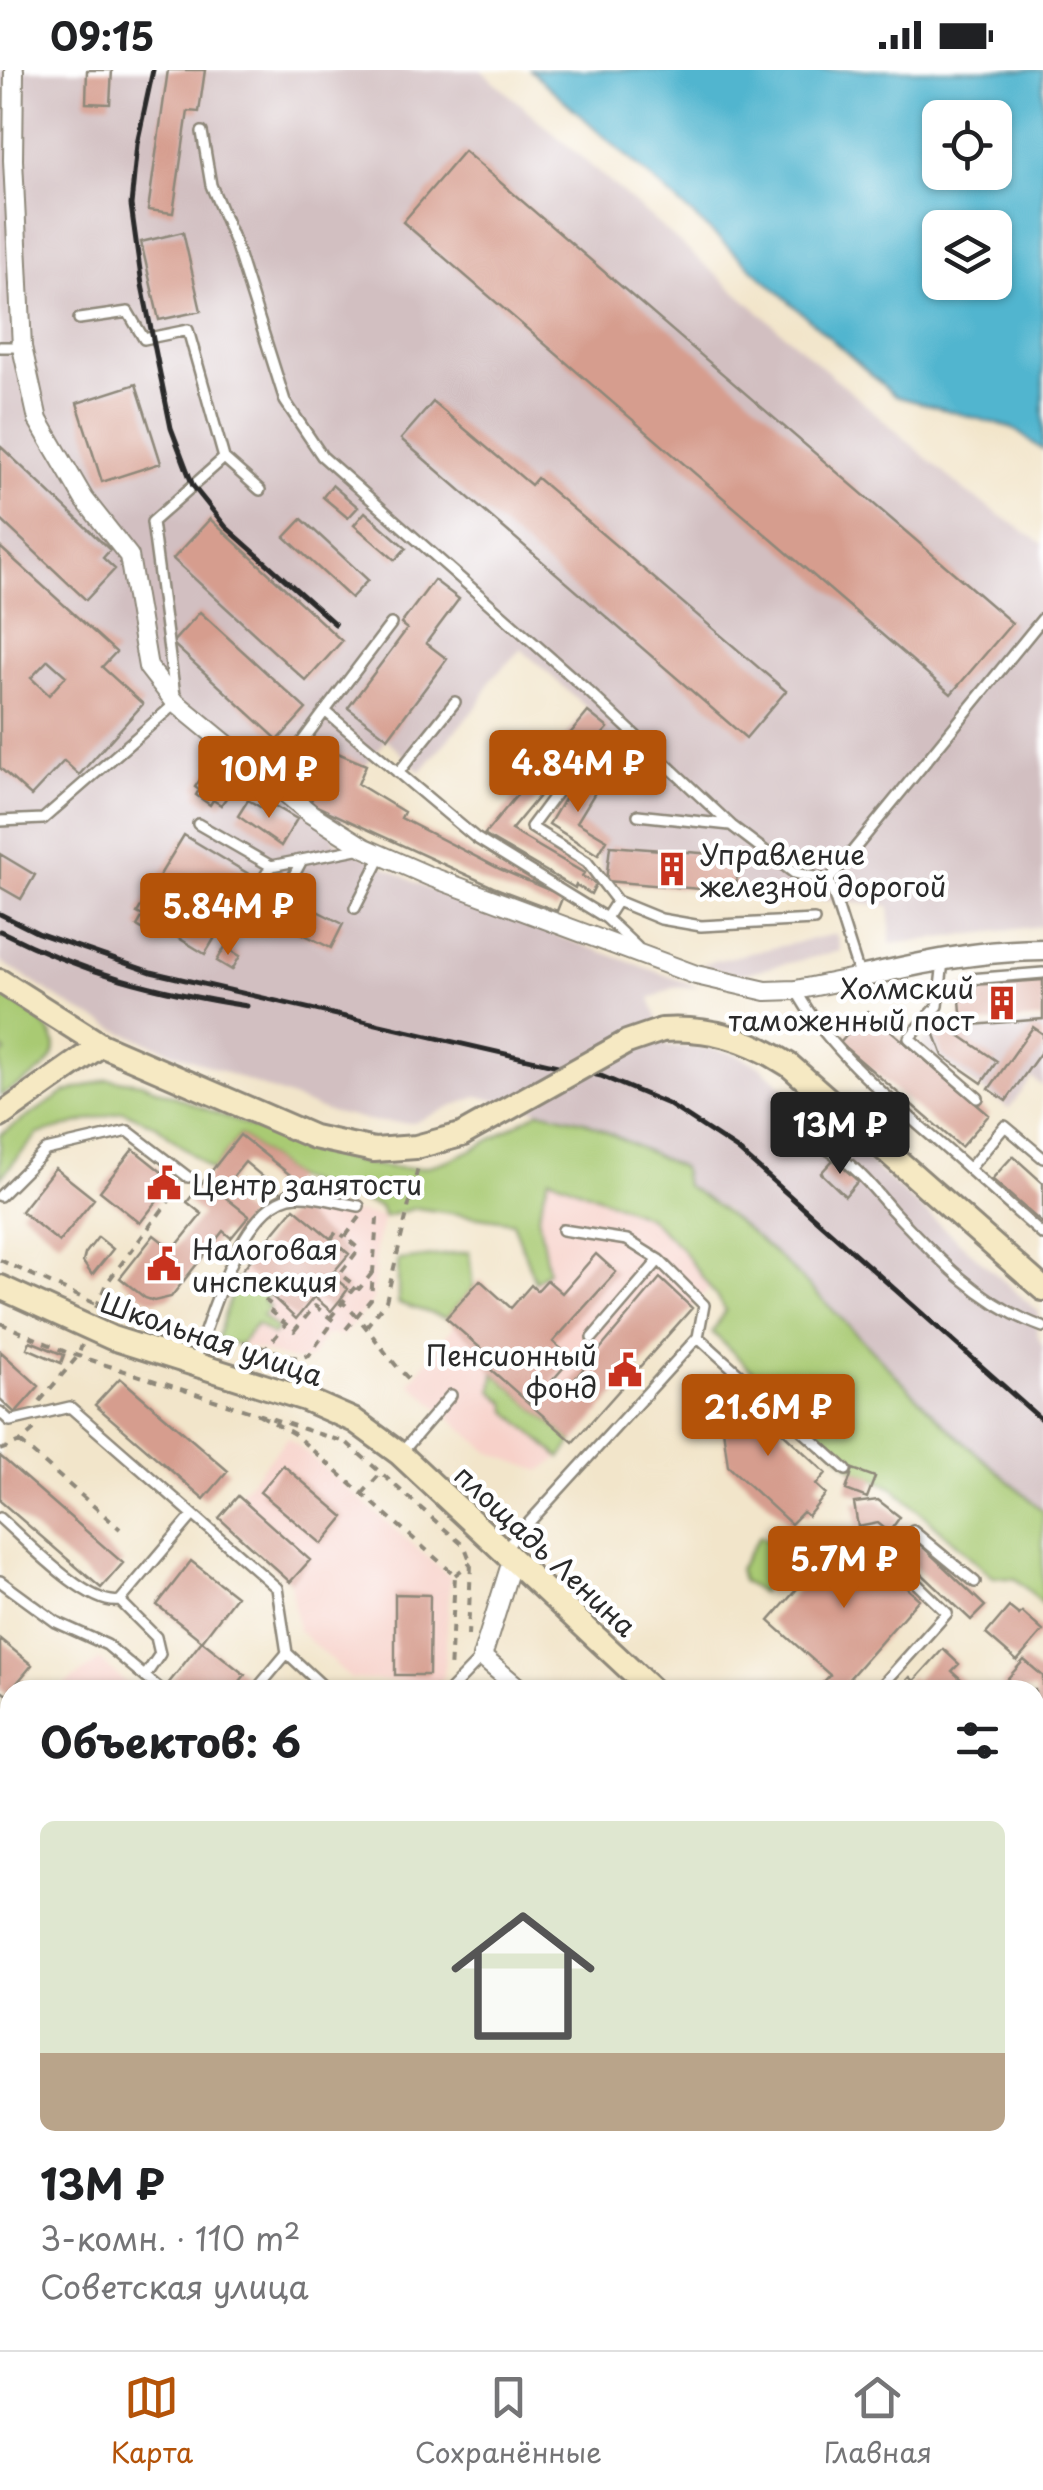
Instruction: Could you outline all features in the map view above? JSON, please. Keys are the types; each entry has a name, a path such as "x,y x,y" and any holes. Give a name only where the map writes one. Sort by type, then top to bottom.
{"main road":[{"path":"0,980 101,1046 314,1137 374,1150 416,1147 461,1134 628,1042 662,1030 716,1032 778,1058 1039,1284"},
{"path":"0,1116 101,1046"},
{"name":"Школьная улица","path":"0,1287 88,1330 322,1406 355,1421 400,1454"},
{"name":"площадь Ленина","path":"400,1454 641,1680"}],"street":[{"path":"14,70 13,160 22,347 38,420 84,499 129,556 148,667 176,703 312,814 373,852 714,979 766,991 796,990 943,958 1043,950"},
{"path":"507,1556 482,1657 509,1680"}],"lane":[{"path":"202,132 211,185 235,242 285,401 322,456 587,690 732,826 794,872 829,880"},
{"path":"79,319 128,312 144,339 188,330 224,458 260,490"},
{"path":"0,347 22,347"},
{"path":"0,821 43,818 176,703 152,522 224,458"},
{"path":"829,880 1043,618"},
{"path":"272,782 392,624"},
{"path":"398,773 455,702"},
{"path":"325,711 476,838 606,918 646,956"},
{"path":"569,776 531,826 587,862 618,902 660,918 702,926 814,920"},
{"path":"638,815 732,826"},
{"path":"198,824 271,866 373,852 355,908"},
{"path":"293,877 302,860"},
{"path":"230,938 271,866"},
{"path":"829,880 860,977"},
{"path":"606,918 618,902"},
{"path":"943,958 938,1006 908,1038 978,1098"},
{"path":"970,979 1043,973"},
{"path":"796,990 810,1018 836,1046 1043,1235"},
{"path":"970,1168 1005,1126 1043,1158"},
{"path":"0,1196 46,1150 128,1130 188,1178"},
{"path":"790,1132 827,1148 852,1166 976,1292 1022,1319 1043,1326"},
{"path":"194,1364 230,1261 270,1205 296,1196 362,1211"},
{"path":"507,1556 698,1337 704,1304 659,1260 626,1240 562,1230"},
{"path":"592,1338 659,1260"},
{"path":"698,1337 846,1470"},
{"path":"400,1454 451,1394"},
{"path":"0,1412 10,1420 70,1407 277,1588 287,1653 316,1680"},
{"path":"0,1518 78,1585 109,1603 120,1601 193,1515"},
{"path":"887,1680 946,1613 889,1557 913,1531 975,1582"},
{"path":"0,1581 56,1622 108,1645 150,1680"},
{"path":"120,1601 156,1637 160,1654 145,1676"},
{"path":"264,1680 287,1653"},
{"path":"457,1680 482,1657"}],"path":[{"path":"57,1380 78,1356 106,1284 188,1178"},
{"path":"366,1327 386,1302 414,1184"},
{"path":"344,1237 362,1211 377,1219 371,1299 346,1329"},
{"path":"331,1238 337,1231 360,1249 340,1274 356,1287"},
{"path":"0,1260 98,1305 141,1319"},
{"path":"330,1318 373,1272"},
{"path":"244,1342 303,1358 334,1321 315,1306 294,1331 271,1312 276,1306 265,1300"},
{"path":"341,1302 358,1316 388,1360 411,1381"},
{"path":"0,1323 78,1356 347,1443 465,1547 471,1563 468,1639"},
{"path":"265,1350 286,1324"},
{"path":"252,1410 294,1434 455,1575"},
{"path":"294,1434 301,1426"},
{"path":"0,1450 20,1442 34,1429"},
{"path":"20,1442 120,1530"},
{"path":"362,1494 381,1473"},
{"path":"455,1575 471,1563"},
{"path":"452,1680 455,1575"},
{"path":"454,1680 459,1669"}],"shaded area":[{"path":"0,70 481,70 966,492 1043,544 1043,926 890,944 890,906 606,881 598,855 549,824 579,774 553,752 588,709 521,649 491,680 479,704 420,772 387,739 366,765 334,840 426,888 699,987 673,988 650,999 668,1046 712,1048 760,1066 1039,1312 1037,1333 1043,1347 1043,1511 925,1406 823,1299 724,1209 684,1185 682,1168 584,1121 478,1096 413,1123 375,1122 325,1111 124,1033 72,1007 0,961"},
{"path":"836,934 841,951 737,975 700,964"},
{"path":"940,1018 961,1030 1043,1024 1043,1087 1032,1078 1009,1109 920,1046"},
{"path":"549,1176 648,1217 681,1248 710,1287 560,1458 540,1471 489,1452 410,1383 454,1326 446,1318 480,1280 511,1307 548,1271 537,1215"},
{"path":"307,1204 384,1217 376,1246 373,1301 342,1336 326,1335 310,1359 297,1361 217,1339 236,1279 294,1208"},
{"path":"288,1437 450,1577 444,1677 351,1679 298,1630 290,1582 219,1518"},
{"path":"100,1660 123,1680 71,1680"}],"green space":[{"path":"0,993 50,1032 54,1053 43,1069 0,1096 0,1057 6,1052 0,1047"},
{"path":"108,1079 141,1083 285,1140 366,1163 401,1168 444,1162 540,1111 584,1121 682,1168 685,1185 781,1259 937,1417 1043,1511 1043,1604 1016,1579 993,1577 891,1486 853,1469 712,1332 726,1310 681,1248 648,1217 549,1177 538,1215 548,1271 535,1282 513,1222 416,1208 384,1217 380,1207 294,1178 240,1135 212,1171 157,1126 123,1111 38,1134 0,1178 0,1135 64,1093"},
{"path":"469,1252 473,1288 446,1318 398,1303 398,1260"},
{"path":"236,1279 268,1296 264,1302 270,1307 262,1316 278,1329 273,1335 256,1324 240,1345 217,1339"},
{"path":"494,1373 573,1442 560,1458 507,1411 506,1403 492,1391"},
{"path":"759,1536 786,1552 761,1593 742,1581 739,1569"}],"water":[{"path":"530,70 1043,70 1043,450 1012,428 895,396"}],"building":[{"path":"87,70 112,70 110,104 86,103"},
{"path":"168,70 205,70 199,112 188,111 173,213 148,210"},
{"path":"464,151 1012,623 951,694 403,222"},
{"path":"183,232 201,311 159,320 141,242"},
{"path":"136,384 161,463 102,482 77,403"},
{"path":"433,402 531,485 537,478 786,691 746,738 401,439"},
{"path":"0,446 110,550 103,558 115,569 86,600 0,519"},
{"path":"332,485 358,507 348,518 323,497"},
{"path":"365,512 406,548 395,560 354,525"},
{"path":"210,519 342,641 306,681 173,559"},
{"path":"302,519 368,580 351,598 285,537"},
{"path":"0,547 116,652 102,667 143,704 79,775 64,761 31,796 0,768","holes":["48,660 66,676 49,695 31,678"]},
{"path":"434,580 459,599 426,643 447,659 388,738 348,708 407,629 401,624"},
{"path":"200,612 306,709 278,740 172,643"},
{"path":"588,712 608,728 600,737 606,742 579,774 554,753"},
{"path":"333,751 366,765 358,784 404,812 401,818 500,869 563,896 557,911 493,887 310,803"},
{"path":"545,761 559,772 511,830 584,873 582,876 596,884 591,894 484,835"},
{"path":"206,771 232,790 221,805 213,800 210,805 196,795 199,790 195,787"},
{"path":"579,774 599,786 577,822 607,840 598,855 549,824"},
{"path":"248,800 269,812 273,805 297,819 281,846 238,816"},
{"path":"184,835 252,876 205,954 157,925 151,934 137,926 143,916 137,913"},
{"name":"Управление железной дорогой","path":"610,846 739,856 735,892 606,881"},
{"path":"0,854 35,875 21,899 0,887"},
{"path":"289,897 343,924 331,948 277,921"},
{"path":"225,947 240,956 232,970 217,961"},
{"name":"Холмский таможенный пост","path":"1043,980 1043,1019 962,1026 959,986"},
{"path":"868,1011 989,1115 961,1147 840,1043"},
{"path":"946,1026 997,1061 982,1083 943,1056 934,1032"},
{"path":"1033,1027 1043,1034 1043,1049 1006,1101 989,1089"},
{"path":"240,1135 294,1178 282,1193 245,1162 220,1193 249,1216 231,1238 223,1231 171,1297 154,1301 145,1298 120,1278 154,1235 173,1250 202,1214 187,1202"},
{"path":"133,1149 173,1181 140,1223 100,1191"},
{"path":"1013,1156 1043,1183 1043,1224 992,1179"},
{"path":"834,1159 858,1181 845,1196 821,1173"},
{"path":"55,1168 94,1199 59,1242 21,1211"},
{"path":"294,1208 349,1254 331,1275 348,1289 340,1300 331,1311 314,1297 296,1319 243,1269"},
{"path":"98,1237 113,1249 92,1275 83,1262"},
{"path":"596,1254 616,1272 553,1342 572,1358 551,1382 563,1393 660,1278 692,1308 573,1442 489,1368 486,1353 446,1318 480,1280 511,1308 531,1285 537,1291 547,1280 562,1293"},
{"path":"30,1341 64,1355 61,1363 27,1348"},
{"path":"0,1351 39,1386 15,1413 0,1399"},
{"path":"716,1376 766,1423 783,1428 782,1432 826,1473 816,1485 826,1494 808,1516 803,1512 791,1524 728,1466"},
{"path":"120,1378 228,1471 204,1499 95,1405"},
{"path":"0,1456 123,1563 101,1588 0,1501"},
{"path":"283,1465 344,1517 322,1544 260,1492"},
{"path":"853,1469 875,1477 867,1498 846,1490"},
{"path":"238,1496 310,1560 290,1582 219,1518"},
{"path":"878,1500 900,1517 889,1532 878,1523 858,1527 854,1503"},
{"path":"846,1533 919,1599 848,1680 825,1680 830,1675 769,1621"},
{"path":"920,1544 985,1606 971,1620 906,1559"},
{"path":"191,1561 236,1596 202,1641 157,1605"},
{"path":"395,1594 430,1595 429,1675 395,1675"},
{"path":"1009,1607 1019,1615 1022,1612 1043,1631 1017,1661 986,1634"},
{"path":"0,1639 32,1665 20,1680 0,1680"},
{"path":"202,1641 245,1675 241,1680 171,1680"},
{"path":"943,1649 959,1664 952,1671 962,1680 915,1680"},
{"path":"1024,1660 1043,1676 1043,1680 1006,1680"}],"railway":[{"path":"153,70 137,144 131,205 142,285 171,428 193,486 226,527 335,624"},
{"path":"0,914 38,933 151,972 601,1076 668,1104 737,1149 1043,1421"},
{"path":"0,931 121,979 247,1006"}],"place":[{"name":"Управление железной дорогой","path":"672,869"},
{"name":"Холмский таможенный пост","path":"1002,1003"},
{"name":"Центр занятости","path":"164,1183"},
{"name":"Налоговая инспекция","path":"164,1264"},
{"name":"Пенсионный фонд","path":"625,1370"}]}
